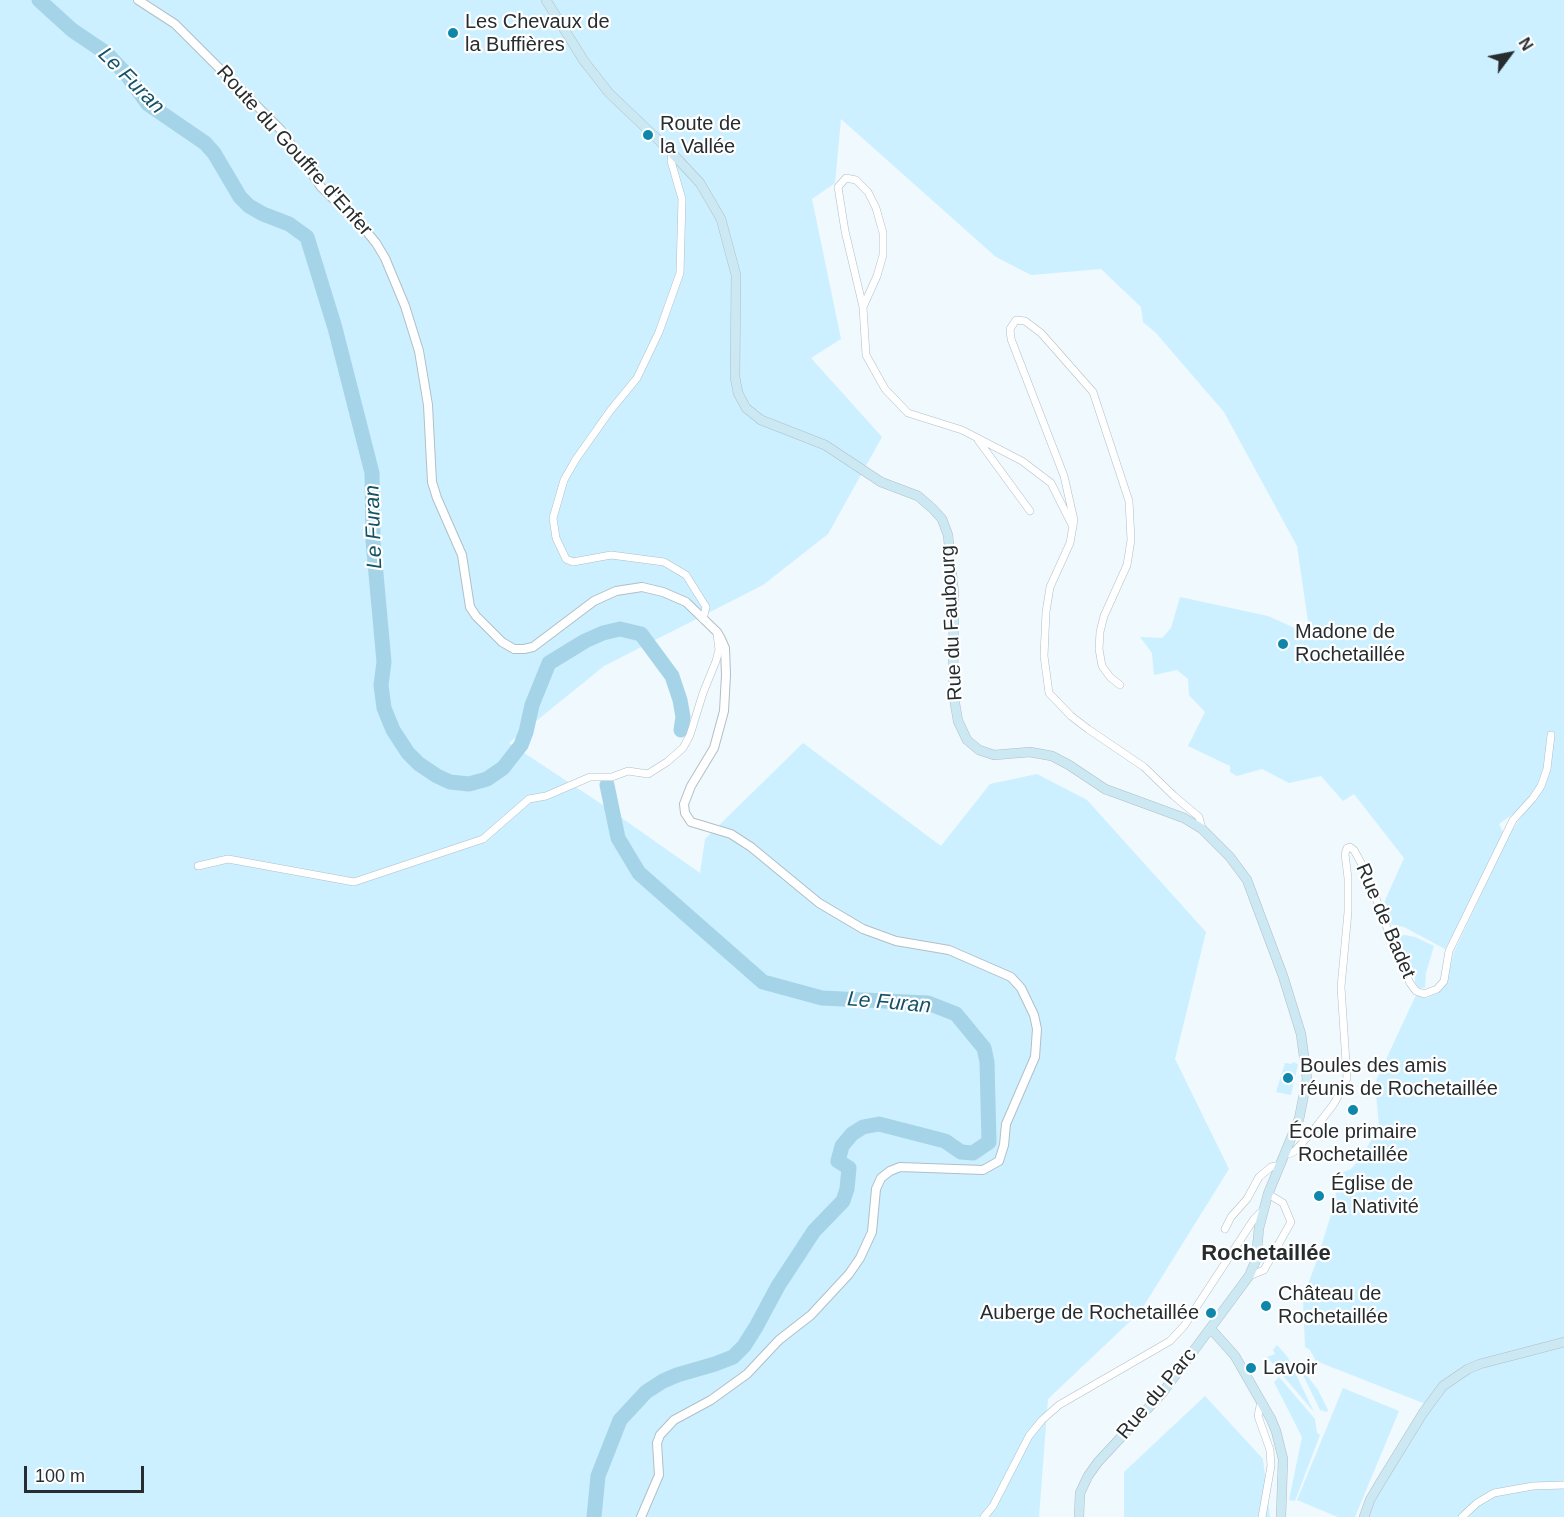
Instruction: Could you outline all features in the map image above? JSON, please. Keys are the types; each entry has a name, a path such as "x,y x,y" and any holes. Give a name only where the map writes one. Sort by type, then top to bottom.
{"main road":[{"name":"Rue du Faubourg","path":"546,0 584,61 609,93 672,153 700,183 712,200 721,219 736,275 735,377 738,393 746,408 761,420 825,445 881,482 918,496 942,519 948,535 954,594 953,692 958,721 967,740 979,750 994,755 1030,752 1052,756 1105,789 1184,818 1202,829 1230,857 1246,880 1284,976 1301,1034 1307,1079 1299,1119 1268,1194 1259,1228 1256,1260 1249,1276"},
{"name":"Rue du Parc","path":"1079,1517 1080,1493 1088,1476 1098,1462 1163,1392 1249,1276"},
{"path":"1211,1329 1235,1356 1276,1431 1283,1459 1281,1517"},
{"path":"1364,1517 1370,1500 1380,1483 1428,1405 1443,1386 1468,1369 1480,1364 1564,1342"}],"street":[{"name":"Route du Gouffre d'Enfer","path":"138,0 175,24 281,130 321,187 367,232 385,258 402,298 419,351 428,405 432,482 462,555 470,607 488,630 514,649 533,647 594,601 616,591 642,587 663,592 686,602 717,632"},
{"path":"672,153 671,161 682,200 680,273 659,332 637,378 609,411 576,459 564,480 553,518 556,538 566,559 573,562 611,555 664,562 686,575 706,607 703,619"},
{"path":"863,307 884,255 883,233 876,208 868,192 856,180 846,178 838,187 845,231 863,307 866,355 885,389 908,413 962,430 1022,461 1051,483 1074,530"},
{"path":"1120,685 1102,666 1099,649 1104,616 1127,566 1131,540 1129,501 1089,385 1041,333 1025,321 1016,320 1010,329 1011,339 1064,476 1074,520 1070,543 1050,587 1046,612 1044,656 1049,693 1071,716 1144,767 1199,817 1202,829"},
{"path":"977,438 1030,511"},
{"path":"198,866 228,859 354,882 483,838 529,799 546,796 590,777 612,777 628,771 648,774 683,748 690,735 719,650 717,632"},
{"path":"641,1517 659,1475 657,1443 660,1435 674,1420 711,1400 747,1374 779,1340 811,1315 849,1274 860,1258 872,1232 876,1189 881,1178 900,1167 983,1170 999,1161 1004,1145 1006,1124 1035,1057 1037,1043 1037,1029 1029,1002 1011,977 949,950 896,940 863,928 819,903 751,846 731,834 691,822 685,813 684,804 691,786 714,748 724,711 725,648 717,632"},
{"name":"Rue de Badet","path":"1285,1153 1295,1151 1316,1127 1333,1105 1347,1078 1341,987 1348,912 1345,854 1347,848 1354,850 1366,872 1400,962 1410,982 1416,991 1424,994 1437,989 1444,981 1449,951 1513,820 1541,786 1547,769 1551,735"},
{"path":"1225,1229 1231,1217 1247,1199 1259,1177 1271,1167 1280,1165"},
{"path":"1249,1276 1264,1270 1291,1222 1283,1203 1268,1194"},
{"path":"984,1517 993,1506 1029,1436 1042,1420 1059,1405 1170,1341 1184,1326 1254,1219 1265,1208"},
{"path":"1261,1401 1258,1416 1270,1450 1271,1466 1262,1517"},
{"path":"1462,1517 1477,1503 1494,1493 1533,1486 1564,1485"}],"shaded area":[{"path":"0,0 1564,0 1564,1517 1366,1517 1368,1505 1428,1405 1316,1361 1310,1350 1305,1347 1303,1298 1336,1198 1335,1176 1351,1169 1362,1156 1379,1126 1375,1083 1416,995 1427,998 1438,993 1445,985 1454,952 1509,835 1526,810 1521,808 1499,824 1504,834 1445,949 1404,927 1390,924 1383,905 1404,858 1354,794 1343,801 1321,776 1289,783 1262,769 1237,776 1230,772 1230,766 1188,746 1205,712 1189,695 1188,679 1177,670 1154,675 1152,653 1140,637 1162,638 1171,628 1180,597 1268,616 1310,635 1297,546 1224,412 1156,333 1143,322 1141,307 1101,269 1031,275 996,257 841,119 835,183 812,199 841,339 811,358 882,437 828,534 763,585 604,666 509,743 700,873 705,839 803,743 941,846 990,784 1037,774 1087,800 1206,932 1175,1059 1229,1169 1140,1312 1048,1399 1039,1517 0,1517"},
{"path":"1404,935 1415,937 1434,946 1426,973 1425,988 1419,988 1415,982 1415,972 1409,962 1405,964 1397,947 1399,937"},
{"name":"Boules des amis réunis de Rochetaillée","path":"1293,1062 1298,1064 1291,1095 1276,1092 1285,1063 1292,1064"},
{"path":"1277,1345 1287,1356 1314,1412 1267,1357 1275,1354 1273,1350"},
{"path":"1305,1373 1318,1390 1327,1412 1320,1410 1303,1375"},
{"path":"1279,1377 1315,1419 1317,1433 1320,1435 1295,1501 1289,1500 1302,1437 1274,1382"},
{"path":"1343,1388 1399,1411 1355,1517 1338,1517 1297,1500"},
{"path":"1205,1396 1263,1459 1270,1517 1124,1517 1124,1472"}],"waterway":[{"name":"Le Furan","path":"39,0 72,30 106,53 127,75 148,104 205,143 214,153 240,197 249,206 289,224 307,237 335,328 372,473 373,541 384,662 381,685 384,708 393,730 408,753 419,764 450,782 469,784 487,779 503,768 521,745 532,705 549,663 585,641 620,629 641,634 672,676 683,717 681,730"},
{"name":"Le Furan","path":"594,1517 598,1476 620,1420 646,1392 663,1381 733,1357 744,1346 778,1286 814,1231 843,1201 849,1168 838,1161 842,1146 852,1134 863,1127 879,1124 945,1141 961,1152 973,1153 989,1142 987,1062 984,1048 956,1014 928,1003 822,998 763,982 639,873 618,838 607,785"}],"place":[{"name":"Les Chevaux de la Buffières","path":"453,33"},
{"name":"Route de la Vallée","path":"648,135"},
{"name":"Madone de Rochetaillée","path":"1283,644"},
{"name":"Boules des amis réunis de Rochetaillée","path":"1288,1078"},
{"name":"École primaire Rochetaillée","path":"1353,1110"},
{"name":"Église de la Nativité","path":"1319,1196"},
{"name":"Château de Rochetaillée","path":"1266,1306"},
{"name":"Auberge de Rochetaillée","path":"1211,1313"},
{"name":"Lavoir","path":"1251,1368"}],"district":[{"name":"Rochetaillée","path":"1266,1254"}]}
